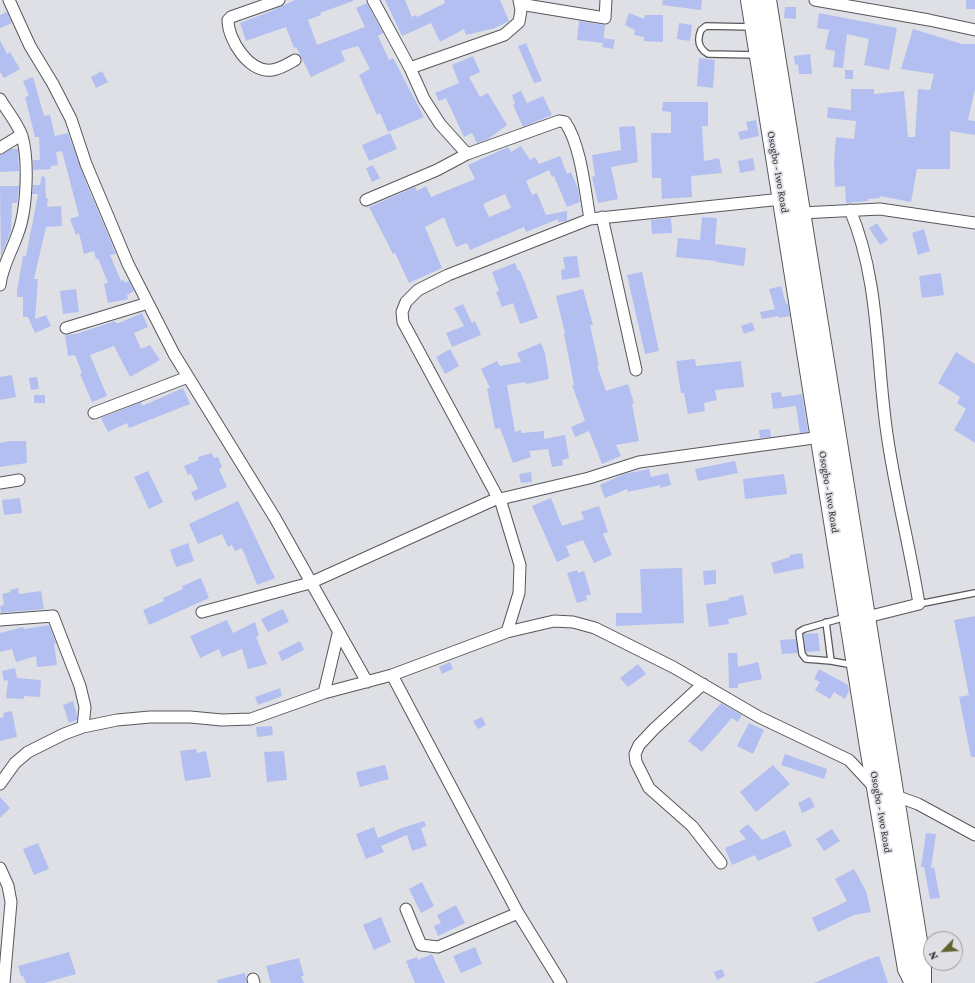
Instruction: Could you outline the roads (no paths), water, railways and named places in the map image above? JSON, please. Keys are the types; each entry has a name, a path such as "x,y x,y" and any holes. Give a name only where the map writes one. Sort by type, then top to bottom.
{"main road":[{"name":"Osogbo - Iwo Road","path":"750,0 753,26 821,437 869,747 908,969 914,983"},
{"name":"Osogbo - Iwo Road","path":"767,0 896,796 922,966 922,983"}],"street":[{"path":"9,0 30,46 53,84 71,119 86,164 128,264 174,354 275,518 338,634 367,682"},
{"path":"279,0 262,3 231,17 228,20 230,34 245,57 254,66 263,70 272,70 295,60"},
{"path":"373,0 410,68 424,99 436,118 467,154"},
{"path":"410,68 504,35 519,22 519,2 604,18 606,0"},
{"path":"816,0 929,20 975,30"},
{"path":"0,99 21,135 25,173 23,208 18,233 5,264 0,285"},
{"path":"366,200 437,170 467,154 559,121 565,122 577,151 590,219"},
{"path":"0,148 21,135"},
{"path":"507,632 519,594 520,565 499,499 403,322 402,312 406,302 418,290 442,278 590,219 782,199"},
{"path":"801,213 880,209 975,223"},
{"path":"850,210 858,227 867,264 887,434 911,553 919,604 867,617"},
{"path":"602,217 636,370"},
{"path":"66,328 148,303"},
{"path":"94,413 188,377"},
{"path":"202,612 310,583 499,499 589,478 639,462 821,437"},
{"path":"0,483 19,480"},
{"path":"0,620 53,616 80,686 85,707 83,727"},
{"path":"0,784 15,764 28,752 64,734 83,727 117,720 150,717 222,720 251,719 324,693 392,675 507,632 554,621 573,622 594,628 673,667 759,717 849,760 877,789"},
{"path":"324,693 338,634"},
{"path":"392,675 518,913 559,981"},
{"path":"703,684 639,745 635,754 636,762 649,788 692,826 721,863"},
{"path":"849,760 869,747"},
{"path":"896,796 918,804 975,835"},
{"path":"0,868 8,886 11,902 4,983"},
{"path":"406,909 421,945 428,948 438,948 518,913"}],"lane":[{"path":"753,26 706,26 701,30 699,44 702,50 708,54 758,55"},
{"path":"919,604 975,593"},
{"path":"848,616 804,629 799,632 802,654 806,659 831,661 856,666"},
{"path":"826,622 831,661"}]}
